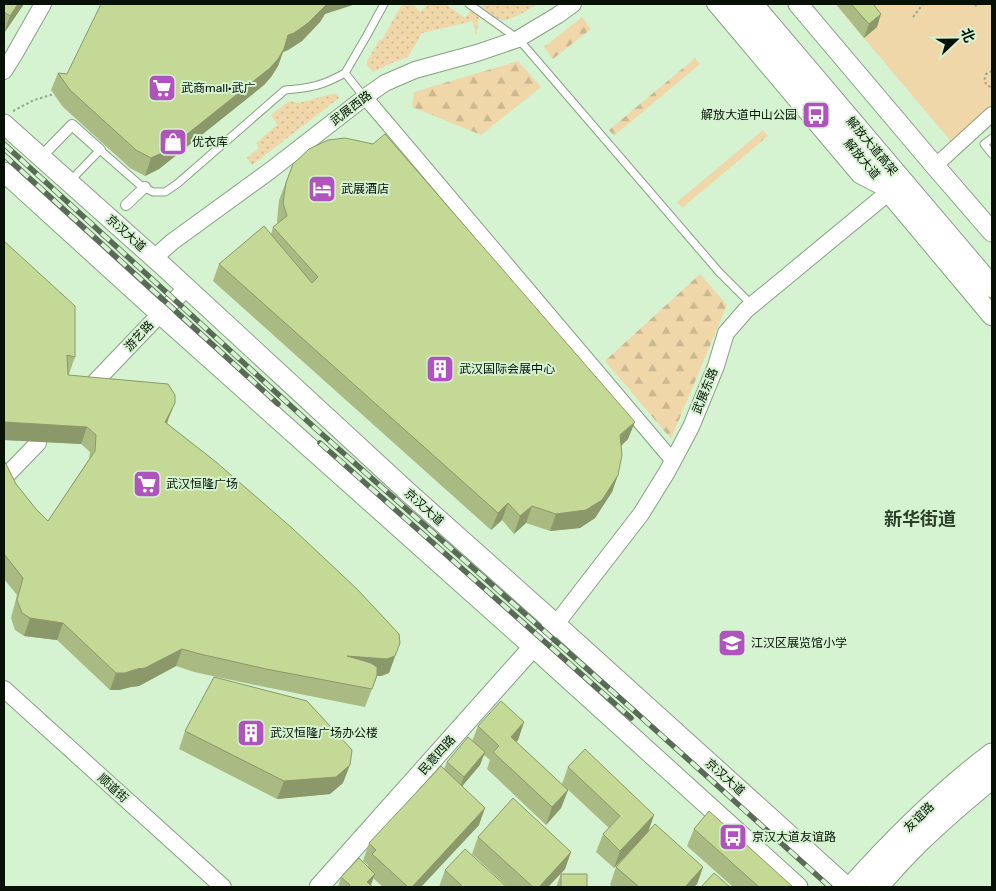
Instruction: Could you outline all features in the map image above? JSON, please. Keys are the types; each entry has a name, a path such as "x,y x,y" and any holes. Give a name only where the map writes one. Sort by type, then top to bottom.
{"main road":[{"name":"解放大道","path":"731,4 992,316"},
{"name":"解放大道高架","path":"752,4 992,287"},
{"name":"解放大道高架","path":"768,4 992,266"},
{"path":"798,4 992,232"},
{"name":"京汉大道","path":"7,118 41,157 187,288 408,493 847,887"},
{"path":"4,172 798,887"},
{"name":"民意四路","path":"319,887 533,647 556,624"},
{"name":"友谊路","path":"851,887 916,819 958,781 992,754"},
{"name":"友谊路","path":"877,887 928,833 992,778"}],"street":[{"path":"4,71 43,4"},
{"name":"武展西路","path":"154,258 172,242 271,170 385,83 415,70 477,53 518,39 573,4"},
{"path":"714,4 761,67 859,176 889,192"},
{"path":"365,97 673,460"},
{"path":"934,166 992,114"},
{"path":"41,157 72,124 100,150"},
{"path":"126,205 145,187"},
{"name":"武展东路","path":"556,624 641,514 673,460 691,427 716,366 726,333 746,310 889,192"},
{"name":"游艺路","path":"93,384 187,288"},
{"path":"7,475 38,443"},
{"name":"顺道街","path":"4,689 223,887"}],"lane":[{"path":"69,182 100,150 145,187 153,192 164,192 177,184 285,90 313,87 328,82 344,73 384,4"},
{"path":"469,4 518,39 719,272 752,305"},
{"path":"344,73 365,97"},
{"path":"992,138 984,144 992,154"}],"path":[{"path":"912,17 923,4"},
{"path":"992,71 984,77 986,84 992,87"},
{"path":"7,118 18,107 61,92"}],"green space":[{"path":"402,4 413,4 420,12 429,4 445,4 465,18 470,11 479,17 476,36 473,21 422,33 408,57 373,72 367,65 367,61 380,39 382,40"},
{"path":"486,4 538,4 515,17 502,20 491,15 481,7"},
{"path":"835,4 992,4 992,125 960,152"},
{"path":"582,17 591,29 553,59 544,47"},
{"path":"695,58 700,64 614,136 609,130"},
{"path":"518,61 541,87 481,135 412,107 414,92"},
{"path":"336,94 339,98 252,165 247,158 259,148 256,143 277,125 271,115 289,101 299,103"},
{"path":"763,130 768,136 682,208 677,202"},
{"path":"700,274 727,305 671,439 605,361"}],"building":[{"path":"4,4 18,4 10,16 4,12"},
{"name":"武商mall·武广","path":"101,4 327,4 308,23 288,35 284,49 270,68 166,151 151,158 136,150 70,90 58,73 67,74"},
{"path":"851,4 873,4 881,14 869,24"},
{"name":"武汉国际会展中心","path":"385,134 635,422 620,435 622,455 618,475 602,500 586,510 556,514 532,506 520,516 508,503 498,513 219,264 264,226 312,283 318,277 273,227 287,216 283,203 286,183 293,164 309,149 328,140 345,138 373,144"},
{"name":"武汉恒隆广场","path":"4,241 75,306 75,357 67,355 68,375 168,384 175,395 175,403 165,422 216,462 292,528 357,589 399,634 400,643 395,656 387,659 347,656 371,663 377,667 377,675 372,689 266,669 182,649 145,668 125,673 116,673 63,623 30,618 22,613 17,600 23,578 4,554 4,460 16,484 48,521 95,451 96,435 87,427 4,422"},
{"name":"武汉恒隆广场办公楼","path":"214,677 307,701 352,750 350,765 336,777 284,781 185,731"},
{"path":"501,701 524,722 511,737 568,790 552,807 493,752 499,746 478,726"},
{"path":"468,737 485,752 464,777 447,762"},
{"path":"585,749 654,815 620,851 603,834 620,816 568,767"},
{"path":"441,766 485,808 412,887 408,887 372,854 376,850 369,843"},
{"path":"513,798 571,852 539,887 533,887 478,837"},
{"path":"709,811 793,887 759,887 694,829"},
{"path":"655,824 703,867 685,887 639,887 616,867"},
{"path":"465,849 507,887 463,887 445,870"},
{"path":"359,858 375,874 367,882 373,887 348,887 350,885 341,877"},
{"path":"714,873 730,887 701,887"},
{"path":"561,874 587,874 587,887 561,887"}],"railway":[{"path":"4,144 315,428 830,887"},
{"path":"4,155 278,404"},
{"path":"320,443 631,718"}],"place":[{"name":"武商mall·武广","path":"162,88"},
{"name":"解放大道中山公园","path":"816,115"},
{"name":"优衣库","path":"173,142"},
{"name":"武展酒店","path":"322,189"},
{"name":"武汉国际会展中心","path":"440,369"},
{"name":"武汉恒隆广场","path":"147,484"},
{"name":"江汉区展览馆小学","path":"732,643"},
{"name":"武汉恒隆广场办公楼","path":"251,733"},
{"name":"京汉大道友谊路","path":"733,837"}],"district":[{"name":"新华街道","path":"920,519"}]}
